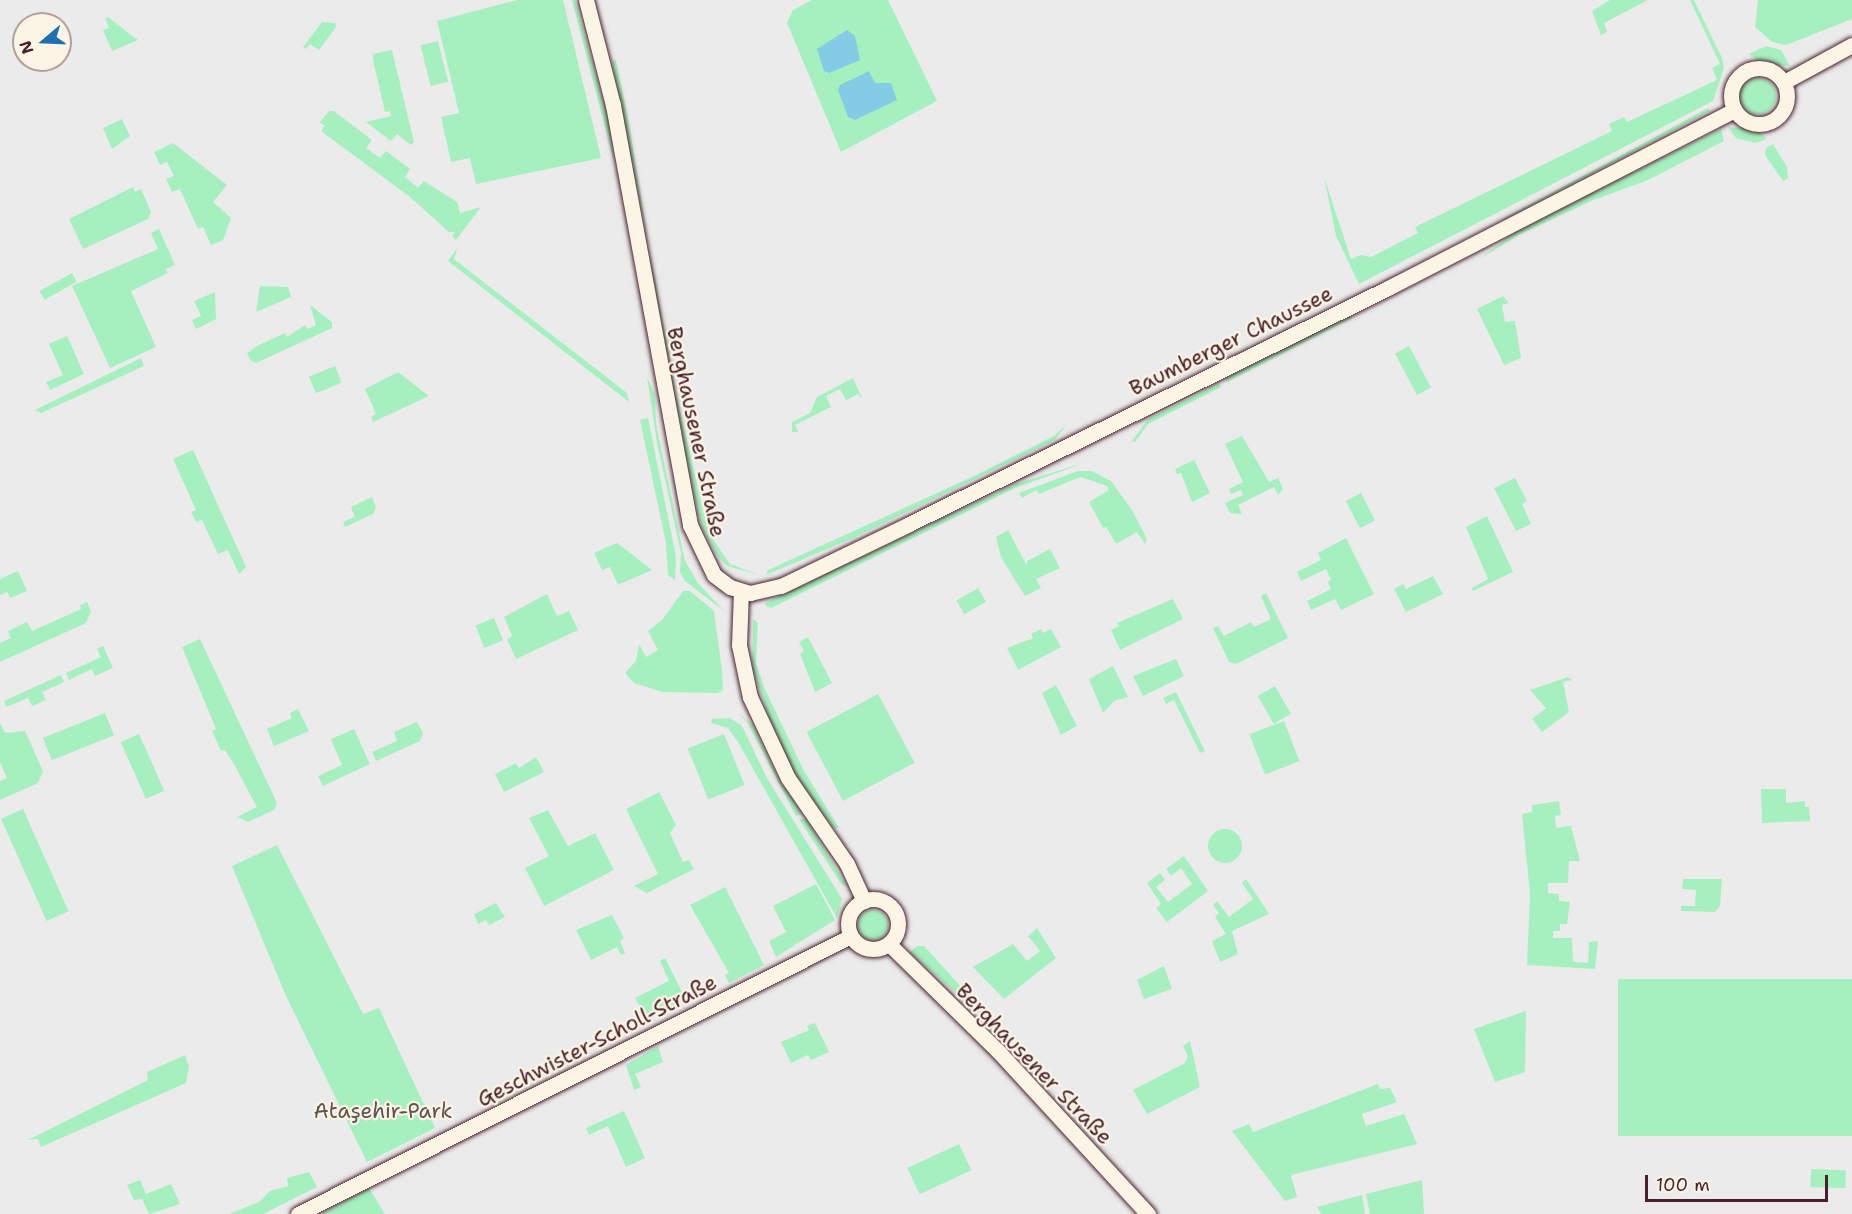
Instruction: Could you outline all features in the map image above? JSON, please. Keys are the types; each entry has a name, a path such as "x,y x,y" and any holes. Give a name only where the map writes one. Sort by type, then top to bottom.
{"street":[{"name":"Berghausener Straße","path":"586,0 613,105 690,525 710,569 725,584 741,591"},
{"path":"1784,82 1852,45"},
{"path":"1771,70 1784,82 1786,104 1773,121 1755,124 1734,110 1733,84 1745,71 1771,70"},
{"name":"Baumberger Chaussee","path":"741,591 759,593 798,578 1388,288 1734,110"},
{"path":"741,591 739,645 750,697 788,778 847,864 864,901"},
{"path":"879,900 896,915 897,931 889,944 868,949 851,936 851,912 864,901 879,900"},
{"name":"Geschwister-Scholl-Straße","path":"298,1214 851,936"},
{"name":"Berghausener Straße","path":"889,944 998,1051 1148,1214"}],"green space":[{"path":"517,0 563,0 601,158 476,184 470,158 451,162 441,117 459,113 437,21"},
{"path":"572,0 575,0 610,127 614,162"},
{"path":"812,0 888,0 937,101 841,152 787,23 793,10"},
{"path":"1610,0 1648,0 1604,23 1607,32 1601,35 1592,11"},
{"path":"1690,0 1694,0 1722,58 1724,68 1713,101 1359,284 1336,236 1324,177 1351,259 1361,255 1371,257 1418,233 1415,227 1612,131 1609,124 1624,117 1627,122 1717,80 1712,68 1720,64"},
{"path":"1758,0 1852,0 1852,19 1786,45 1772,42 1755,27"},
{"path":"108,17 138,40 112,51 103,30 109,28 105,18"},
{"path":"322,22 335,23 336,27 319,50 310,44 306,49 303,47"},
{"path":"438,41 448,82 431,86 421,45"},
{"path":"1766,46 1781,50 1790,66 1763,64 1749,54"},
{"path":"392,50 414,142 411,145 397,134 391,141 366,122 391,116 390,111 385,112 373,54"},
{"path":"616,60 629,123 649,246 612,61"},
{"path":"1758,78 1770,84 1776,96 1770,108 1758,114 1746,108 1740,96 1746,84"},
{"path":"1708,108 1710,111 1503,219"},
{"path":"329,111 334,111 372,140 366,148 380,158 386,151 410,169 405,177 418,188 424,181 457,202 460,213 481,207 456,240 452,236 455,232 449,232 410,197 321,131 325,126 320,122"},
{"path":"122,119 130,136 112,149 103,128"},
{"path":"1728,127 1756,129 1767,139 1755,143 1736,138"},
{"path":"1721,129 1724,141 1648,180 1591,201 1519,235 1478,260 1518,230"},
{"path":"173,143 227,185 213,202 231,218 223,240 211,245 203,227 198,229 180,189 172,192 166,179 174,176 167,162 160,165 154,152"},
{"path":"1773,144 1787,167 1788,178 1783,181 1765,155 1766,148"},
{"path":"133,187 135,192 141,189 151,212 148,219 83,249 69,219"},
{"path":"159,229 175,265 166,269 168,273 131,291 156,347 110,368 72,286 158,249 151,233"},
{"path":"458,247 454,259 627,393 629,402 448,261"},
{"path":"651,257 676,392 708,532 730,564 759,575 727,566 718,557 701,526 675,408 648,262"},
{"path":"72,273 77,282 44,300 40,291"},
{"path":"260,286 288,287 291,297 256,312"},
{"path":"215,292 216,319 196,329 192,320 201,316 194,301"},
{"path":"1503,296 1509,303 1502,305 1505,322 1515,321 1521,358 1504,365 1477,309"},
{"path":"310,305 332,322 332,328 256,363 250,360 247,353 257,346 285,333 287,337 305,325 308,329 316,325"},
{"path":"1350,315 1352,319 1227,382 1225,379"},
{"path":"67,336 84,374 50,390 46,382 63,375 49,344"},
{"path":"1409,346 1431,387 1417,395 1395,354"},
{"path":"141,358 144,366 41,413 35,410"},
{"path":"335,366 342,383 316,393 309,376"},
{"path":"398,372 429,396 373,422 371,417 376,414 365,389"},
{"path":"647,377 655,395 656,424 685,561 698,583 724,611 685,581 680,572 681,553 657,443"},
{"path":"853,378 863,400 858,394 846,400 840,389 826,396 831,407 795,425 798,432 792,432 792,422 810,413 817,397"},
{"path":"1219,383 1221,387 1148,424 1135,442 1132,441 1148,419"},
{"path":"648,418 676,557 675,580 668,575 666,543 640,420"},
{"path":"1067,424 1055,440 853,538 766,575 768,570 972,477 1054,436"},
{"path":"1242,436 1269,482 1278,478 1283,489 1278,495 1274,487 1238,505 1242,514 1230,513 1225,503 1243,495 1241,490 1231,494 1229,489 1243,482 1225,444"},
{"path":"193,450 246,567 239,574 228,550 218,554 202,520 196,522 191,512 196,510 173,459"},
{"path":"1194,460 1210,493 1192,502 1181,473 1177,474 1175,469"},
{"path":"1087,462 1015,488 771,608 766,606 765,603 1015,484"},
{"path":"1078,471 1092,471 1111,481 1132,510 1147,539 1145,544 1137,532 1116,544 1106,527 1103,528 1089,502 1109,490 1107,486 1080,477 1039,494 1036,490 1022,498 1019,493"},
{"path":"1515,478 1527,501 1522,504 1531,524 1516,531 1494,488"},
{"path":"1361,493 1375,521 1360,528 1346,501"},
{"path":"372,497 376,507 373,514 345,527 343,522 355,517 351,507"},
{"path":"1487,516 1513,572 1473,591 1472,588 1488,579 1466,527"},
{"path":"1008,530 1027,566 1027,561 1050,549 1060,568 1036,579 1041,588 1025,596 1001,557 996,537"},
{"path":"1346,538 1374,594 1341,610 1335,599 1311,610 1307,601 1331,589 1328,582 1331,580 1326,569 1301,581 1297,572 1321,560 1318,553"},
{"path":"617,543 652,570 618,585 610,567 602,570 594,553"},
{"path":"18,571 27,591 10,598 7,592 0,595 0,579"},
{"path":"1433,576 1443,594 1406,612 1394,589 1403,584 1406,589"},
{"path":"978,588 986,602 964,614 956,600"},
{"path":"683,591 690,591 714,611 723,690 718,693 662,692 634,683 625,673 636,661 639,644 646,657 658,650 648,631 662,620"},
{"path":"1266,593 1288,638 1236,664 1229,662 1213,628 1218,626 1224,636 1251,622 1254,627 1271,619 1261,596"},
{"path":"547,594 557,616 569,611 578,630 516,659 507,639 512,636 504,617"},
{"path":"1173,599 1183,619 1120,650 1111,630 1119,626 1117,623"},
{"path":"87,602 91,611 86,623 0,662 0,643 11,638 8,631 27,622 32,631 81,609 80,605"},
{"path":"494,618 503,640 484,648 475,625"},
{"path":"753,619 758,623 756,663 764,687 803,769 839,828 834,828 805,792 781,752 752,667"},
{"path":"1041,629 1043,633 1051,629 1061,647 1018,670 1007,648 1033,638 1031,634"},
{"path":"808,637 832,683 815,692 800,654 804,651 799,642"},
{"path":"200,639 277,803 274,810 248,822 237,817 257,807 225,750 221,751 212,731 216,729 182,647"},
{"path":"103,646 113,668 95,676 92,669 69,680 66,673 101,657 97,649"},
{"path":"1176,659 1184,676 1143,696 1133,676"},
{"path":"1113,666 1128,697 1114,701 1103,713 1089,679"},
{"path":"61,675 64,682 42,692 46,700 32,706 28,698 6,707 4,701"},
{"path":"1568,677 1572,680 1563,682 1569,712 1542,732 1532,719 1546,708 1530,690"},
{"path":"1056,685 1077,726 1061,735 1042,693"},
{"path":"1275,686 1291,714 1274,724 1258,696"},
{"path":"1176,692 1205,751 1200,753 1174,700 1166,704 1163,698"},
{"path":"878,694 915,763 843,801 806,732"},
{"path":"298,709 309,731 274,746 267,729 292,718 290,713"},
{"path":"105,713 114,735 52,760 43,738"},
{"path":"738,713 752,724 777,775 802,814 796,816 747,722"},
{"path":"730,718 742,726 767,778 842,899 837,918 738,742 728,728 711,723 712,719"},
{"path":"1284,721 1299,761 1265,774 1249,734"},
{"path":"417,722 423,733 420,741 376,761 372,752 397,741 394,732"},
{"path":"0,723 5,733 25,731 43,771 38,783 0,800 0,781 7,778 0,762"},
{"path":"354,729 370,764 323,786 318,776 342,765 331,739"},
{"path":"139,734 164,791 146,799 121,742"},
{"path":"724,734 745,785 708,800 688,749"},
{"path":"536,757 544,772 504,792 495,774 516,763 519,768"},
{"path":"1761,789 1786,789 1786,803 1805,801 1805,807 1809,807 1810,821 1762,823"},
{"path":"659,792 676,825 670,833 683,862 689,860 694,869 647,893 634,886 658,874 626,809"},
{"path":"1559,801 1561,815 1555,816 1556,828 1571,826 1580,861 1569,861 1568,883 1548,883 1548,893 1559,894 1559,901 1570,902 1567,924 1560,924 1560,931 1553,931 1553,938 1572,938 1573,962 1588,963 1589,942 1598,941 1595,969 1527,965 1530,893 1522,814 1532,812 1532,805"},
{"path":"23,809 69,911 47,921 1,819"},
{"path":"548,810 568,846 595,833 614,870 544,906 525,868 549,856 529,818"},
{"path":"799,819 806,819 847,886 842,885"},
{"path":"1225,829 1237,834 1242,846 1237,858 1225,863 1213,858 1208,846 1213,834"},
{"name":"Ataşehir-Park","path":"277,845 363,1014 379,1008 435,1128 367,1162 286,996 232,866"},
{"path":"1184,856 1208,891 1167,922 1156,908 1161,904 1147,883 1160,873 1165,880 1156,887 1168,902 1192,884 1181,868 1171,876 1166,869"},
{"path":"1246,879 1269,914 1232,931 1238,954 1220,962 1212,941 1226,934 1215,917 1219,913 1213,905 1217,901 1229,917 1253,899 1242,883"},
{"path":"1683,879 1722,879 1720,906 1715,912 1681,911 1681,906 1695,906 1696,890 1682,889"},
{"path":"816,884 835,920 776,957 769,941 786,932 773,906"},
{"path":"725,887 764,965 729,983 725,975 729,973 690,905"},
{"path":"496,903 505,917 489,925 486,920 478,924 474,914"},
{"path":"873,910 879,911 887,919 887,931 879,939 873,940 867,939 859,931 858,925 859,919 867,911"},
{"path":"612,915 624,938 620,941 625,953 621,955 617,947 591,960 576,930"},
{"path":"1037,928 1056,958 1004,999 973,967 1013,944 1027,961 1040,951 1028,936"},
{"path":"917,946 924,946 1010,1041 910,952"},
{"path":"665,958 686,1000 647,1020 635,998 669,981 660,961"},
{"path":"1164,966 1172,989 1144,999 1137,980"},
{"path":"1618,979 1852,979 1852,1136 1618,1136"},
{"path":"1526,1011 1525,1072 1495,1082 1474,1029"},
{"path":"815,1023 829,1052 811,1060 808,1055 791,1063 781,1042 809,1030 807,1026"},
{"path":"1190,1041 1200,1087 1147,1114 1133,1090 1185,1063 1188,1056 1183,1046"},
{"path":"658,1046 663,1062 635,1074 641,1087 634,1090 626,1065"},
{"path":"185,1055 189,1066 186,1083 41,1147 38,1139 28,1140 148,1080 147,1072"},
{"path":"1378,1084 1380,1089 1390,1088 1397,1102 1362,1114 1366,1126 1404,1114 1417,1144 1291,1175 1297,1197 1285,1201 1232,1131 1249,1124 1253,1132"},
{"path":"624,1111 645,1158 626,1167 608,1126 589,1135 586,1128"},
{"path":"959,1144 971,1170 920,1194 907,1168"},
{"path":"1811,1169 1846,1170 1845,1188 1810,1187"},
{"path":"309,1172 317,1187 263,1214 229,1214 259,1202 270,1191 288,1186 287,1178"},
{"path":"140,1180 146,1194 171,1184 180,1204 149,1214 142,1199 134,1200 127,1185"},
{"path":"1422,1180 1424,1214 1370,1214 1366,1194"},
{"path":"369,1188 385,1214 321,1214"},
{"path":"1362,1195 1365,1214 1322,1214 1317,1207"}],"water":[{"path":"847,30 855,36 860,60 829,73 824,71 817,49"},
{"path":"869,71 875,83 891,83 897,100 855,120 848,117 838,90 840,85"}]}
